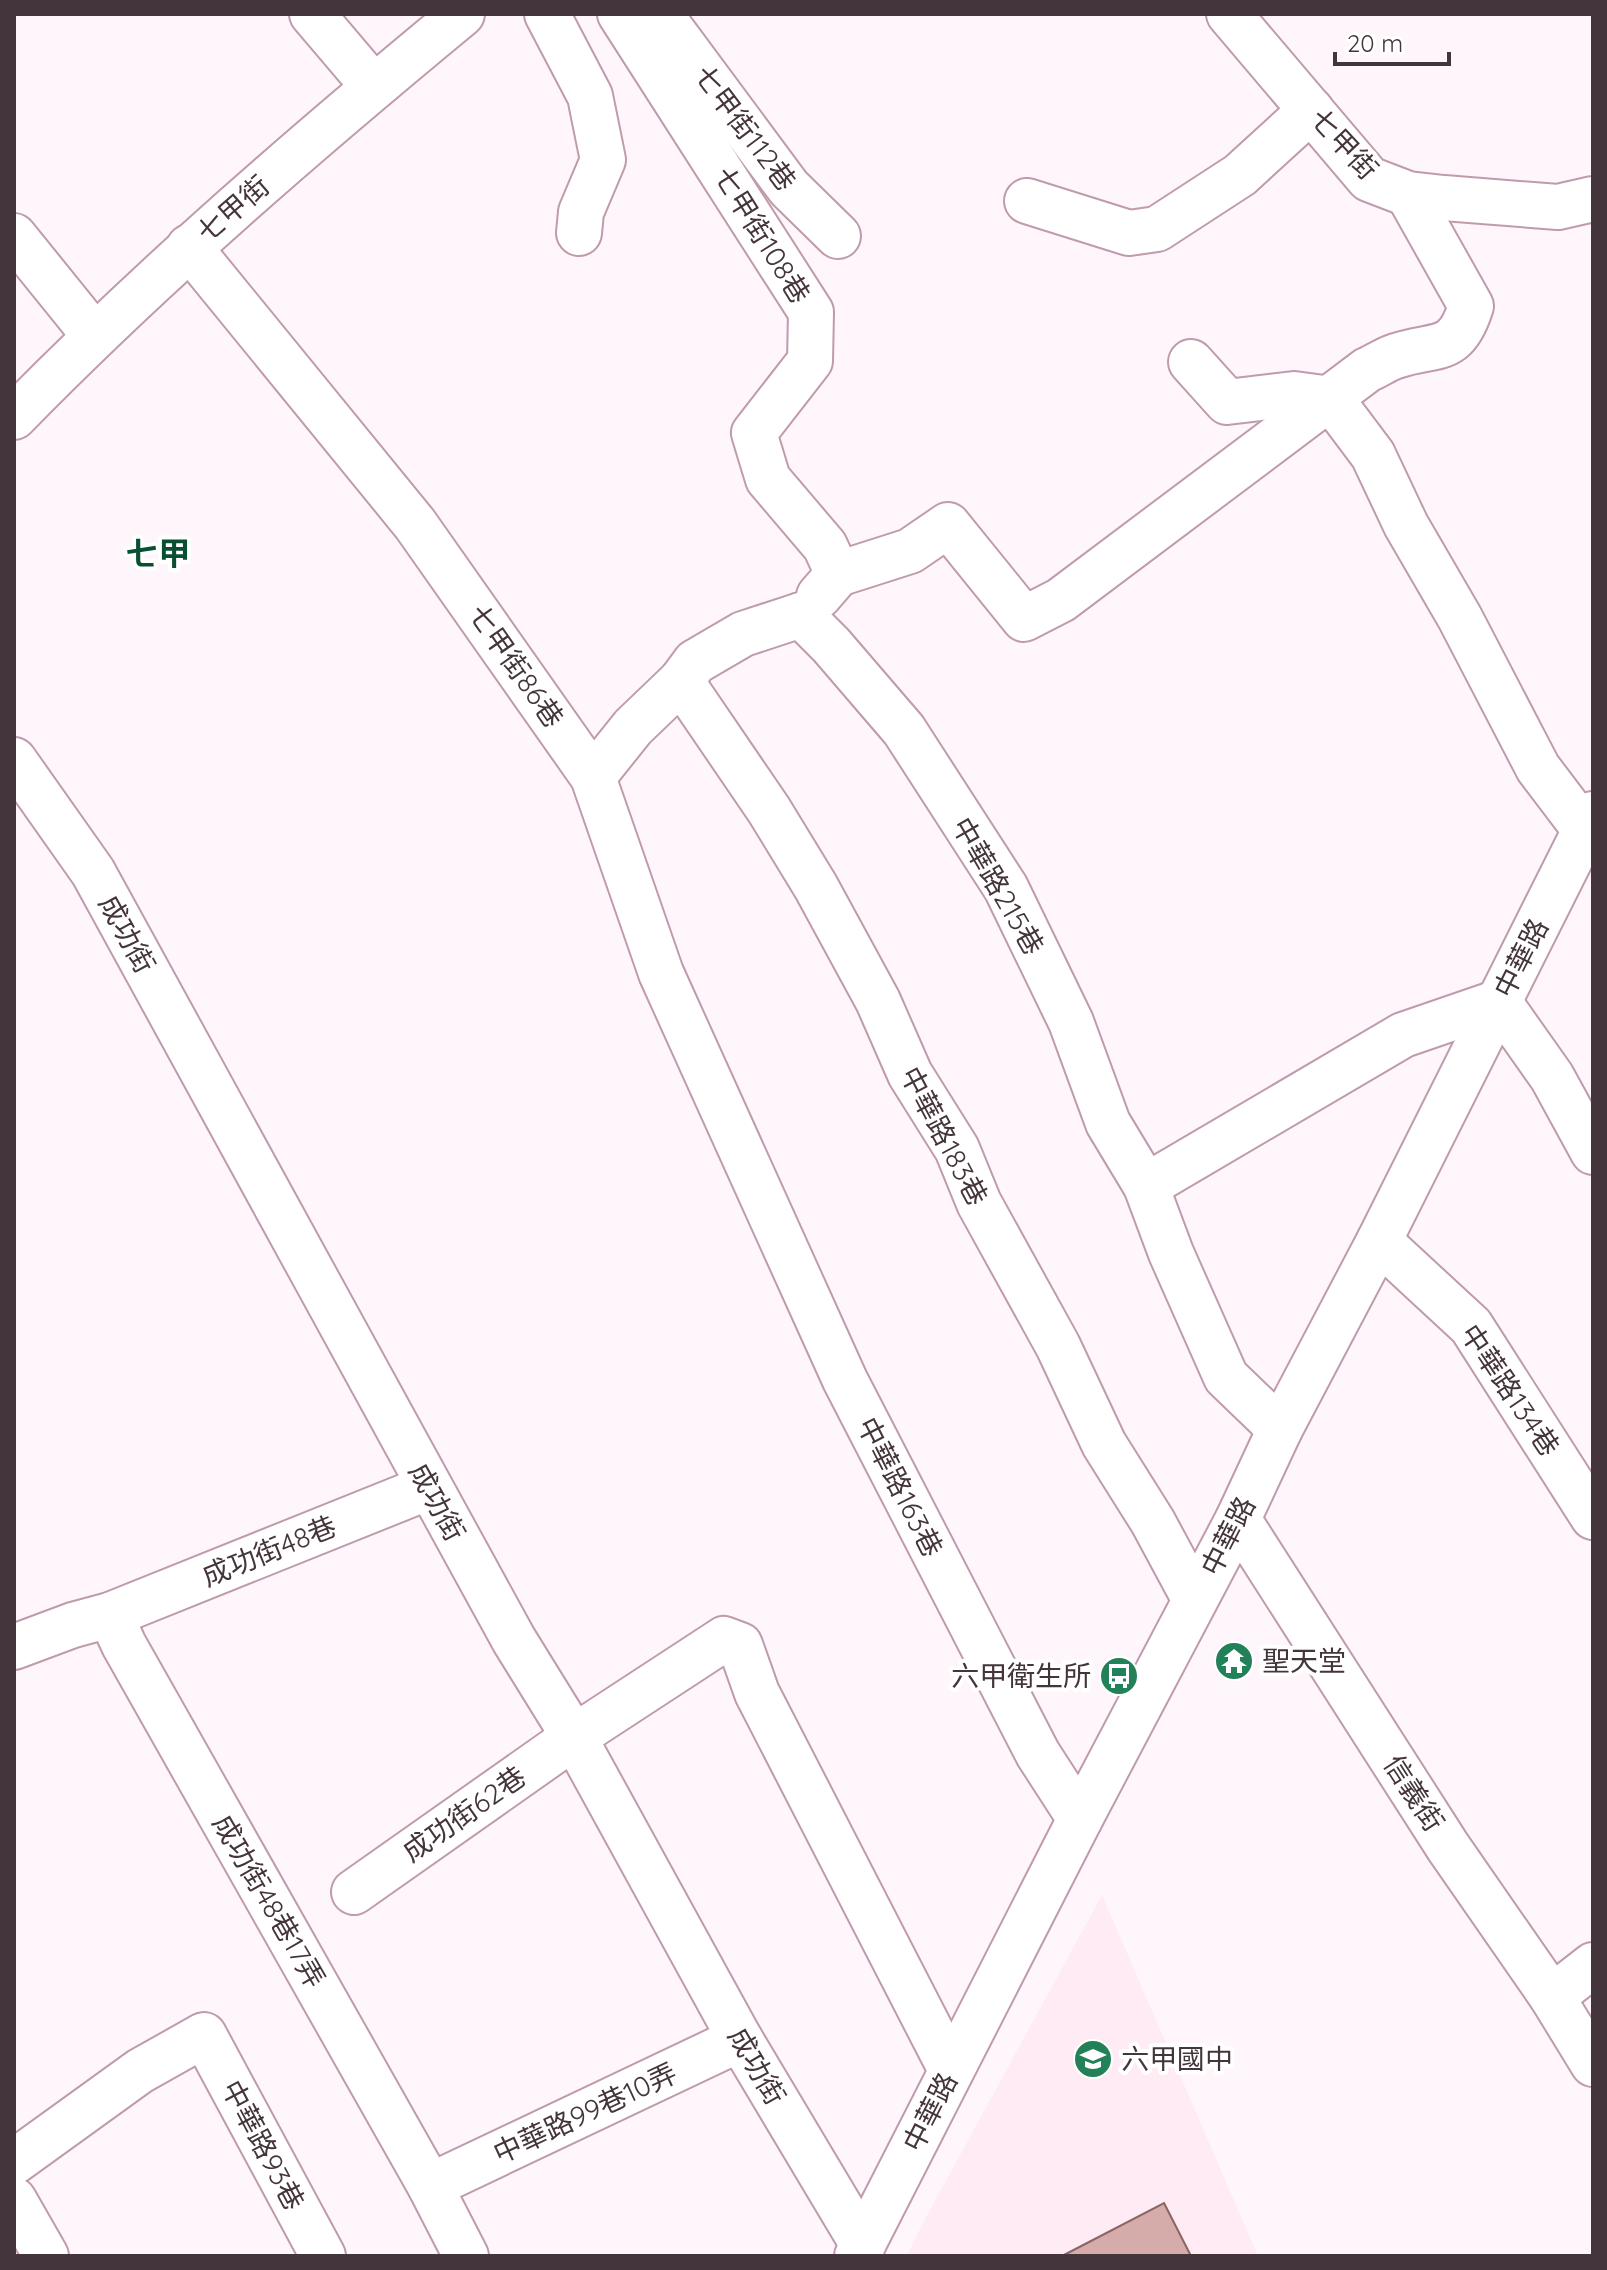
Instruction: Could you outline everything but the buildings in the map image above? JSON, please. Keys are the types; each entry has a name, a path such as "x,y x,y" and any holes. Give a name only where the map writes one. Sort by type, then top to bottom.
{"street":[{"path":"312,14 374,87"},
{"name":"七甲街","path":"14,417 94,335 189,247 462,14"},
{"path":"547,14 590,96 603,160 581,212 579,233"},
{"name":"七甲街108巷","path":"620,14 811,312 810,361 754,433 768,479 825,546 838,574"},
{"name":"七甲街112巷","path":"660,14 789,188 838,236"},
{"name":"七甲街","path":"1229,14 1369,179 1408,194 1558,207 1593,199"},
{"path":"1027,201 1129,233 1157,229 1240,175 1311,110"},
{"path":"593,777 633,727 681,681 695,662 743,634 801,615 838,574 910,551 948,525 1024,619 1061,600 1367,370 1397,356 1440,348 1464,328 1471,306 1408,194"},
{"path":"14,236 94,335"},
{"name":"七甲街86巷","path":"189,247 415,524 593,777 661,973 740,1145"},
{"path":"1191,362 1227,402 1294,394 1331,399 1373,455 1406,525 1460,618 1538,768 1589,822"},
{"name":"中華路215巷","path":"801,615 904,730 1006,888 1071,1022 1108,1123 1146,1186 1171,1253 1226,1377 1280,1429"},
{"name":"中華路183巷","path":"681,681 769,810 816,887 878,1001 910,1074 957,1149 979,1203 1058,1346 1104,1444 1153,1522 1195,1600"},
{"name":"成功街","path":"14,760 93,872 514,1640 574,1737 860,2250"},
{"name":"中華路","path":"860,2250 1080,1819 1238,1519 1280,1429 1379,1241 1589,822"},
{"path":"1146,1186 1403,1035 1499,1002 1552,1077 1593,1152"},
{"name":"中華路163巷","path":"740,1145 845,1380 1038,1754 1080,1819"},
{"name":"中華路134巷","path":"1379,1241 1471,1326 1593,1517"},
{"name":"成功街48巷","path":"14,1647 110,1615 429,1487"},
{"name":"信義街","path":"1238,1519 1448,1847 1552,1997 1593,2064"},
{"name":"成功街48巷17弄","path":"110,1615 124,1645 430,2186 466,2256"},
{"name":"成功街62巷","path":"354,1892 574,1737 724,1639 740,1645 757,1693 951,2070"},
{"path":"1552,1997 1593,1965"},
{"name":"中華路93巷","path":"14,2162 140,2071 204,2035 323,2256"},
{"name":"中華路99巷10弄","path":"430,2186 740,2039"},
{"path":"14,2200 46,2256"}],"shaded area":[{"name":"六甲國中","path":"1102,1895 1258,2256 907,2256 923,2223"}],"place":[{"name":"聖天堂","path":"1234,1661"},
{"name":"六甲衛生所","path":"1119,1676"},
{"name":"六甲國中","path":"1093,2059"}],"district":[{"name":"七甲","path":"158,554"}]}
